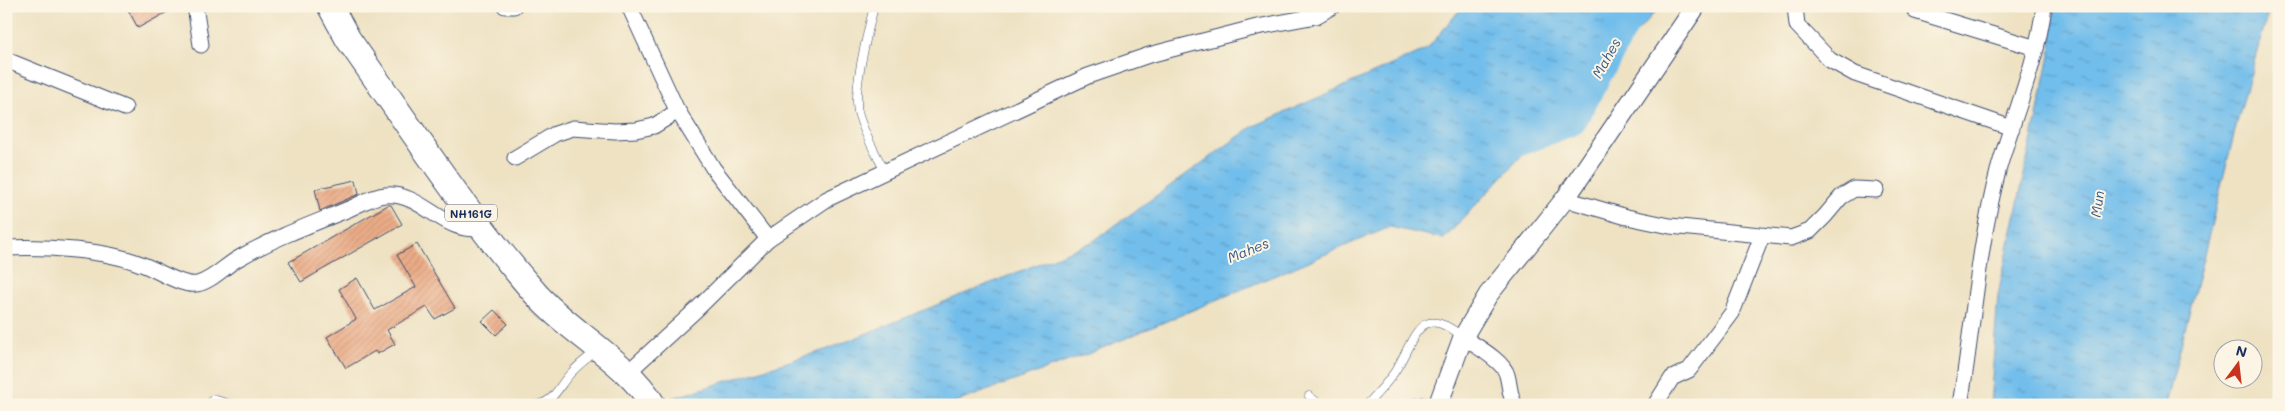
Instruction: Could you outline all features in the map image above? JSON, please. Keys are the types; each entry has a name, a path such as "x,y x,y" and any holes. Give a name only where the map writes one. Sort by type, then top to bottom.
{"highway":[{"name":"NH161G","path":"330,6 348,39 482,228 536,294 626,374 649,398"}],"street":[{"path":"195,6 201,45"},
{"path":"505,6 514,6"},
{"path":"629,6 678,111 713,168 768,239"},
{"path":"626,374 697,309 768,239 827,199 1088,76 1149,55 1257,27 1316,16 1333,6"},
{"path":"1437,405 1463,337 1488,295 1565,199 1696,6"},
{"path":"1795,6 1797,25 1830,60 1855,74 2012,128"},
{"path":"1960,405 1983,240 1998,171 2036,48 2044,6"},
{"path":"1915,11 2036,48"},
{"path":"6,60 125,108"},
{"path":"516,158 555,134 573,128 615,131 636,130 654,126 678,111"},
{"path":"1565,199 1628,218 1670,226 1791,238 1810,231 1841,197 1854,189 1876,190"},
{"path":"6,248 54,249 120,258 140,263 183,282 192,284 205,280 265,244 382,196 405,197 455,226 464,229 482,228"},
{"path":"1655,405 1672,378 1689,370 1732,313 1762,236"},
{"path":"1463,337 1500,364 1507,373 1511,399 1515,405"}],"lane":[{"path":"874,6 858,84 858,111 885,172"},
{"path":"1367,405 1397,369 1416,332 1422,326 1430,322 1441,324 1463,337"},
{"path":"534,405 544,404 553,399 571,373 598,350"},
{"path":"1309,396 1320,405"},
{"path":"213,399 234,405"},
{"path":"1406,405 1422,402 1437,405"}],"water":[{"path":"1463,6 1661,6 1444,239 1390,227 1093,352 948,405 651,405 828,349 1092,242 1252,127 1427,49"},
{"name":"Mun","path":"2055,6 2270,6 2239,115 2166,405 1990,405 1998,295 2050,55"}],"building":[{"path":"126,6 178,6 138,28"},
{"path":"356,180 359,194 320,211 315,189"},
{"path":"391,205 402,224 301,282 289,262"},
{"path":"417,244 455,308 435,319 427,307 387,330 395,344 377,354 375,351 346,368 327,337 356,319 339,289 357,278 375,310 416,287 397,255"},
{"path":"494,310 508,324 496,335 482,321"}],"waterway":[{"name":"Mahes","path":"1508,146 1572,121 1635,6"}]}
